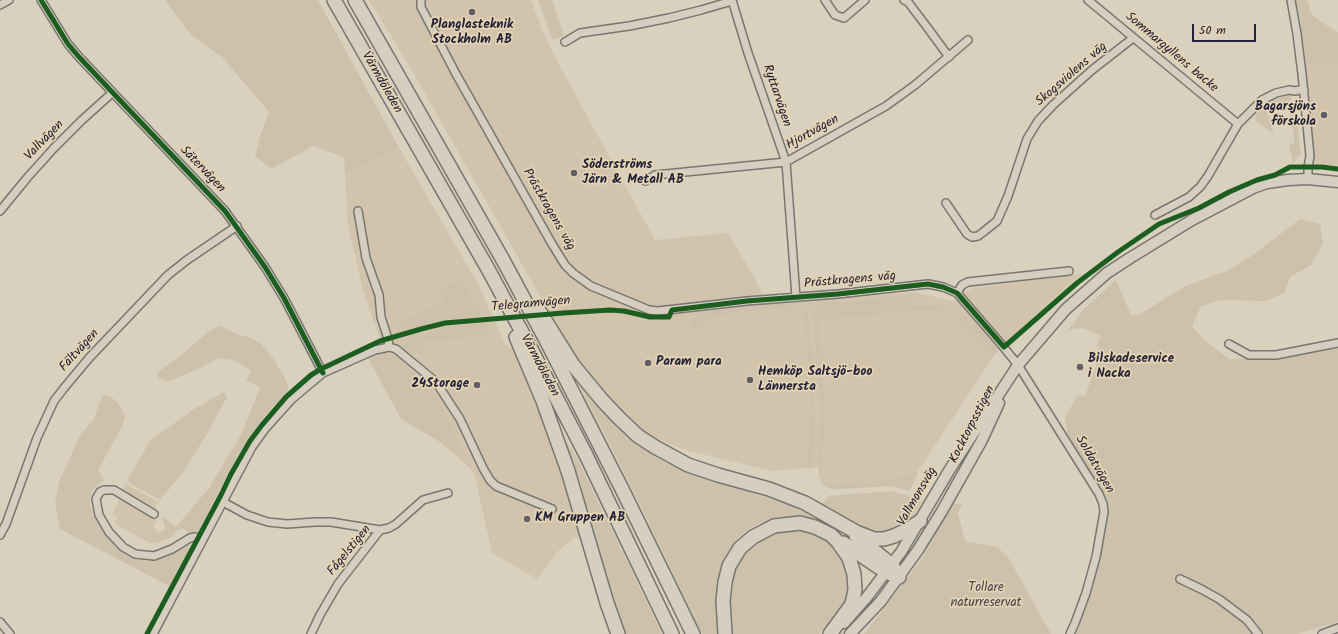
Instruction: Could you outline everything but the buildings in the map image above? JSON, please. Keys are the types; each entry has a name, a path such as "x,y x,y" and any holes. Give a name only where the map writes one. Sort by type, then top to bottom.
{"highway":[{"name":"Värmdöleden","path":"334,0 488,270 529,345 586,455 672,634"},
{"name":"Värmdöleden","path":"355,0 503,260 547,342 619,482 693,634"},
{"path":"503,260 553,331 573,365 619,418 638,436 655,447 688,465 769,489 805,503 856,532 874,539 884,539 907,530 920,521"},
{"path":"488,270 543,401 568,471 607,603 618,634"},
{"path":"833,518 899,577"},
{"path":"725,634 723,601 725,582 729,566 740,548 753,536 774,526 800,523 815,527 889,569"},
{"path":"831,535 849,558 854,574 855,590 852,604 831,634"}],"main road":[{"path":"1018,365 1066,309 1107,274 1192,220 1253,188 1267,183 1308,179 1338,182"},
{"name":"Vallmonsväg","path":"831,634 867,598 889,569 920,521 950,469 1018,365"},
{"name":"Kocktorpsstigen","path":"850,634 881,601 918,550 942,512 982,440 1018,365"}],"street":[{"path":"0,5 8,0"},
{"name":"Sätervägen","path":"41,0 68,44 112,93 211,195 237,226 284,298 323,373"},
{"name":"Prästkragens väg","path":"421,0 420,6 456,74 552,244 565,265 573,273 597,289 649,310 658,311 928,284 942,287 957,293 1018,365"},
{"path":"825,0 834,15 844,18 865,0"},
{"name":"Sommargyllens backe","path":"1088,0 1238,124"},
{"path":"1291,0 1304,90 1310,156 1308,179"},
{"path":"565,42 580,33 669,18 732,1"},
{"name":"Ryttarvägen","path":"732,1 748,53 786,162 796,297"},
{"path":"907,1 949,57"},
{"name":"Skogsviolens väg","path":"946,203 967,234 972,237 982,234 997,221 1008,196 1028,139 1038,121 1053,105 1092,70 1133,38"},
{"name":"Hjortvägen","path":"645,181 655,175 786,162 886,106 915,86 968,40"},
{"path":"1155,215 1184,200 1200,187 1238,124 1258,104 1267,97 1289,90 1304,90"},
{"name":"Vallvägen","path":"0,211 54,148 112,93"},
{"path":"358,211 366,258 379,295 381,316 389,347"},
{"name":"Fältvägen","path":"0,535 6,524 37,438 54,401 90,357 168,276 187,260 237,226"},
{"path":"957,293 962,285 968,282 1069,271"},
{"path":"1229,344 1249,355 1276,355 1338,343"},
{"path":"154,634 252,447 265,429 292,399 323,373 375,350 389,347 396,348 436,382 460,419 490,480 496,486 552,509"},
{"name":"Soldatvägen","path":"1018,365 1099,494 1103,504 1104,512 1096,556 1086,593 1070,634"},
{"path":"154,514 114,490 104,490 100,492 96,499 99,515 109,532 123,547 135,554 154,556 172,550 190,538 195,537 203,539"},
{"name":"Fågelstigen","path":"311,634 338,584 380,530 389,528 396,524 423,500 448,492"},
{"path":"223,502 247,515 268,522 287,524 331,522 380,530"},
{"path":"1180,579 1218,599 1247,620 1258,634"},
{"path":"0,622 10,634"},
{"path":"1322,634 1338,628"}],"shaded area":[{"path":"369,0 531,0 542,30 557,61 655,240 728,233 755,279 766,303 913,292 952,301 972,288 1081,274 1009,339 993,357 918,471 885,481 834,485 827,482 822,476 820,467 772,471 685,450 655,438 632,421 596,384 572,352 407,62"},
{"name":"Bagarsjöns förskola","path":"1330,62 1338,66 1338,165 1314,163 1306,65"},
{"path":"399,148 477,282 505,344 514,350 527,378 552,441 582,537 574,538 558,551 537,579 492,553 475,476 444,411 428,382 398,354 393,346 379,336 363,290 348,226 345,175"},
{"path":"126,484 159,502 150,515 157,520 153,527 156,529 148,542 114,523 118,517 112,514 119,500 118,497"}],"green space":[{"path":"165,0 318,0 399,148 345,175 344,157 313,146 271,169 255,156 260,136 269,112 222,57 191,35"},
{"path":"538,0 552,0 564,35 552,39"},
{"path":"1296,0 1307,0 1312,15 1338,32 1338,66 1330,62 1306,65"},
{"path":"1290,94 1292,98 1286,105 1286,103 1266,110 1274,133 1257,123 1255,117 1265,103"},
{"path":"1295,103 1301,154 1293,163 1289,145 1294,143 1294,136 1289,113"},
{"path":"1300,219 1320,224 1323,243 1311,265 1290,277 1284,293 1266,301 1221,300 1201,306 1192,326 1203,339 1229,359 1282,358 1338,346 1338,622 1297,634 1076,634 1106,533 1109,513 1104,496 1067,433 1065,417 1078,395 1085,396 1101,353 1097,345 1101,336 1083,328 1073,329 1067,332 1084,309 1116,280 1131,315 1139,315 1185,286 1225,272 1250,257"},
{"path":"462,279 482,315 436,321 398,332 397,326 445,300 440,290"},
{"path":"911,295 913,307 939,305 950,309 944,311 927,309 821,320 819,322 818,329 825,412 821,469 822,476 827,482 834,485 885,481 918,471 915,480 909,491 893,486 830,489 821,483 818,471 822,413 813,312 818,304"},
{"path":"780,303 787,305 793,313 784,313 781,308 709,316 698,329 692,332 690,326 697,315 705,310"},
{"path":"807,311 812,362 809,362 804,313"},
{"path":"961,317 968,317 997,348 993,357 959,319"},
{"path":"487,323 490,335 423,342 422,354 409,352 403,348 400,342 437,329"},
{"path":"221,325 236,334 249,337 260,343 273,358 284,376 289,389 264,417 237,456 198,532 191,535 186,530 182,529 178,530 170,538 151,543 148,542 155,531 159,533 165,529 162,519 163,517 176,527 209,488 241,435 260,387 246,380 251,372 245,366 232,360 219,358 200,368 166,382 158,377 158,372 185,352 208,332"},
{"path":"384,353 398,354 428,382 444,411 475,476 468,466 440,442 401,419 368,358"},
{"path":"809,365 812,365 815,424 811,468 807,468 812,415"},
{"path":"578,383 618,426 642,448 664,462 691,474 787,504 809,513 830,524 881,561 880,564 827,526 811,519 790,516 772,519 758,524 745,532 736,541 728,552 723,564 717,593 720,634 702,634 629,482"},
{"path":"224,392 227,397 210,429 184,471 160,500 129,483 128,479 150,441 194,409"},
{"path":"103,395 109,396 116,401 122,409 125,418 98,470 104,480 93,490 90,499 90,507 95,519 118,550 137,560 152,561 172,554 192,544 169,586 60,529 55,502 59,482 80,435 94,419"},
{"path":"564,439 573,450 662,634 623,634 579,479"},
{"path":"892,491 909,496 921,503 910,522 878,536 820,506 829,496"},
{"name":"Tollare naturreservat","path":"953,503 962,504 958,513 965,541 997,547 1008,557 1051,634 864,634 923,557"},
{"path":"798,529 822,537 840,553 847,568 849,581 845,603 819,634 732,634 732,577 745,551 754,542 774,532"}],"cycle path":[{"path":"41,0 68,44 79,57 225,211 265,267 284,298 323,373"},
{"name":"Telegramvägen","path":"147,634 231,474 250,441 262,425 286,397 311,375 380,341 445,323 610,310 624,311 650,317 669,317 672,310 747,301 838,294 928,284 943,287 957,293 1004,347 1077,283 1118,252 1159,224 1199,208 1229,192 1257,180 1275,175 1290,167 1322,167 1338,169"}],"place":[{"name":"Planglasteknik Stockholm AB","path":"472,12"},
{"name":"Bagarsjöns förskola","path":"1324,115"},
{"name":"Söderströms Järn & Metall AB","path":"574,173"},
{"name":"Param para","path":"648,363"},
{"name":"Bilskadeservice i Nacka","path":"1080,367"},
{"name":"Hemköp Saltsjö-boo Lännersta","path":"750,380"},
{"name":"24Storage","path":"477,385"},
{"name":"KM Gruppen AB","path":"527,519"}]}
